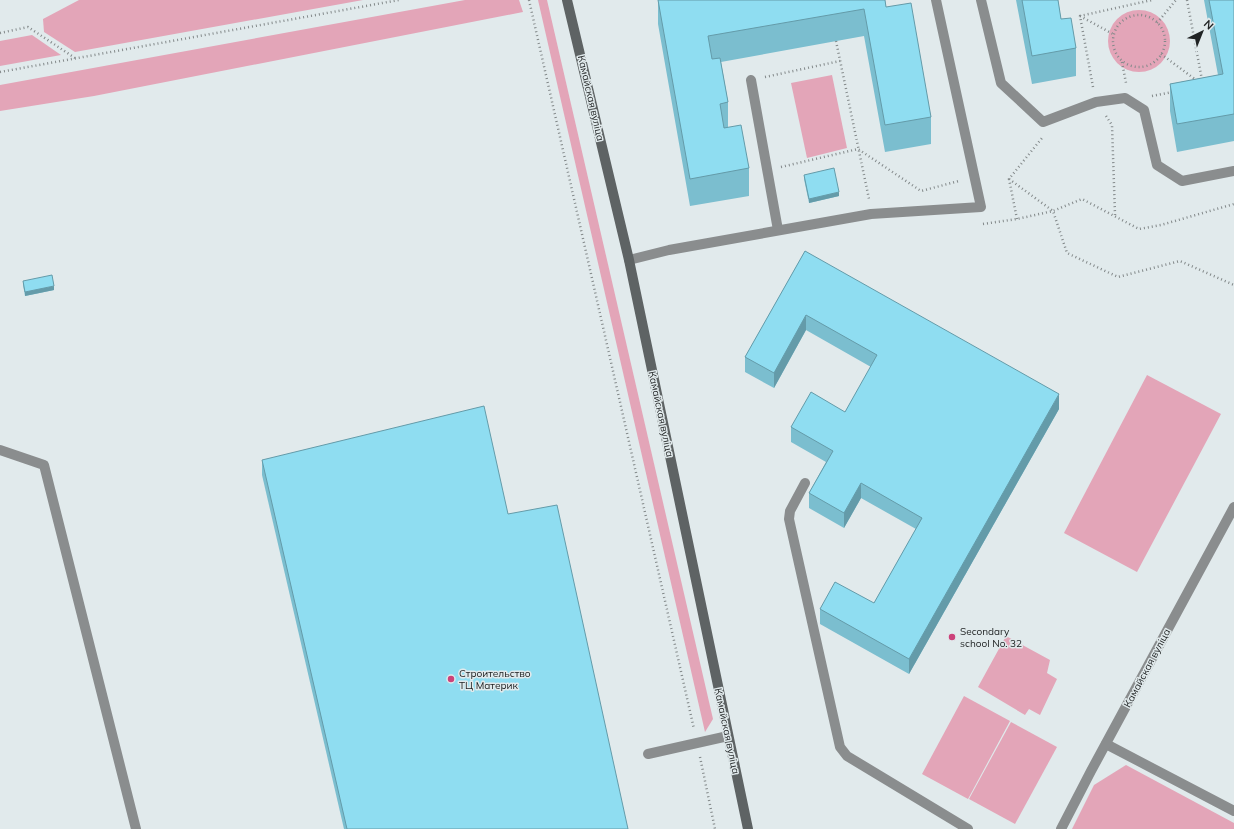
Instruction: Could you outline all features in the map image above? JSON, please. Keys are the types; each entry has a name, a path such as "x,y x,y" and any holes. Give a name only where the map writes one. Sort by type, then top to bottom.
{"street":[{"name":"Камайская вуліца","path":"567,0 629,260 748,829"}],"lane":[{"path":"629,260 669,250 872,214 981,207 936,0"},
{"path":"981,0 1001,83 1043,122 1096,102 1125,98 1144,110 1157,164 1182,181 1234,171"},
{"path":"751,80 778,230"},
{"path":"0,450 44,465 136,829"},
{"path":"805,483 790,511 789,519 840,747 847,756 968,829"},
{"name":"Камайская вуліца","path":"1061,829 1234,508"},
{"path":"648,754 728,736"},
{"path":"1106,744 1234,811"}],"path":[{"path":"0,72 399,0"},
{"path":"529,0 715,829"},
{"path":"1080,16 1152,0"},
{"path":"1157,23 1176,0"},
{"path":"1187,0 1203,86"},
{"path":"1140,15 1148,17 1157,23 1161,28 1165,44 1157,60 1150,65 1133,67 1118,58 1114,51 1112,42 1113,34 1117,26 1123,20 1131,16 1140,15"},
{"path":"1080,16 1113,34"},
{"path":"1080,16 1096,102 1112,125 1115,216"},
{"path":"0,33 28,27 76,58"},
{"path":"836,41 872,214"},
{"path":"1161,54 1197,81"},
{"path":"751,80 840,61"},
{"path":"1122,61 1126,84 1132,87"},
{"path":"1144,110 1150,97 1180,91"},
{"path":"1009,179 1042,138 1043,122"},
{"path":"767,170 858,149 921,191 959,181 957,174"},
{"path":"1009,179 1017,219"},
{"path":"1009,179 1053,211 1067,253 1118,277 1180,261 1234,284"},
{"path":"981,207 983,224 1017,219 1053,211 1082,199 1139,230 1234,204"}],"shaded area":[{"path":"79,0 363,0 75,52 44,32 43,19"},
{"path":"465,0 519,0 523,12 94,96 0,111 0,85"},
{"path":"538,0 547,0 713,719 705,732"},
{"path":"1133,10 1145,10 1161,19 1168,29 1170,41 1168,53 1161,63 1145,72 1133,72 1122,67 1113,58 1108,47 1108,35 1113,24 1122,15"},
{"path":"32,35 61,55 0,66 0,41"},
{"path":"832,75 847,148 807,158 791,83"},
{"path":"1147,375 1221,414 1137,572 1064,533"},
{"path":"1006,636 1050,660 1047,673 1057,679 1040,715 1029,709 1025,715 978,687"},
{"path":"964,696 1010,721 968,799 922,774"},
{"path":"1011,722 1057,747 1015,824 969,799"},
{"path":"1126,765 1234,823 1234,829 1072,829 1094,785"}],"building":[{"path":"658,0 885,0 886,7 911,3 931,117 885,125 864,9 708,36 712,59 720,58 728,102 720,104 724,128 741,125 749,168 690,179"},
{"path":"1022,0 1058,0 1061,19 1071,18 1076,48 1032,56"},
{"path":"1209,0 1234,0 1234,114 1177,124 1170,84 1223,74"},
{"path":"834,168 839,192 809,199 804,175"},
{"path":"805,251 1059,394 909,659 820,609 835,582 874,603 922,518 861,483 844,513 809,493 833,451 791,427 811,392 845,412 877,355 806,315 774,373 745,357"},
{"path":"52,275 54,286 25,292 23,281"},
{"name":"Строительство ТЦ Материк","path":"484,406 508,514 557,505 628,829 347,829 262,460"}],"place":[{"name":"Secondary school No. 32","path":"952,637"},
{"name":"Строительство ТЦ Материк","path":"451,679"}]}
